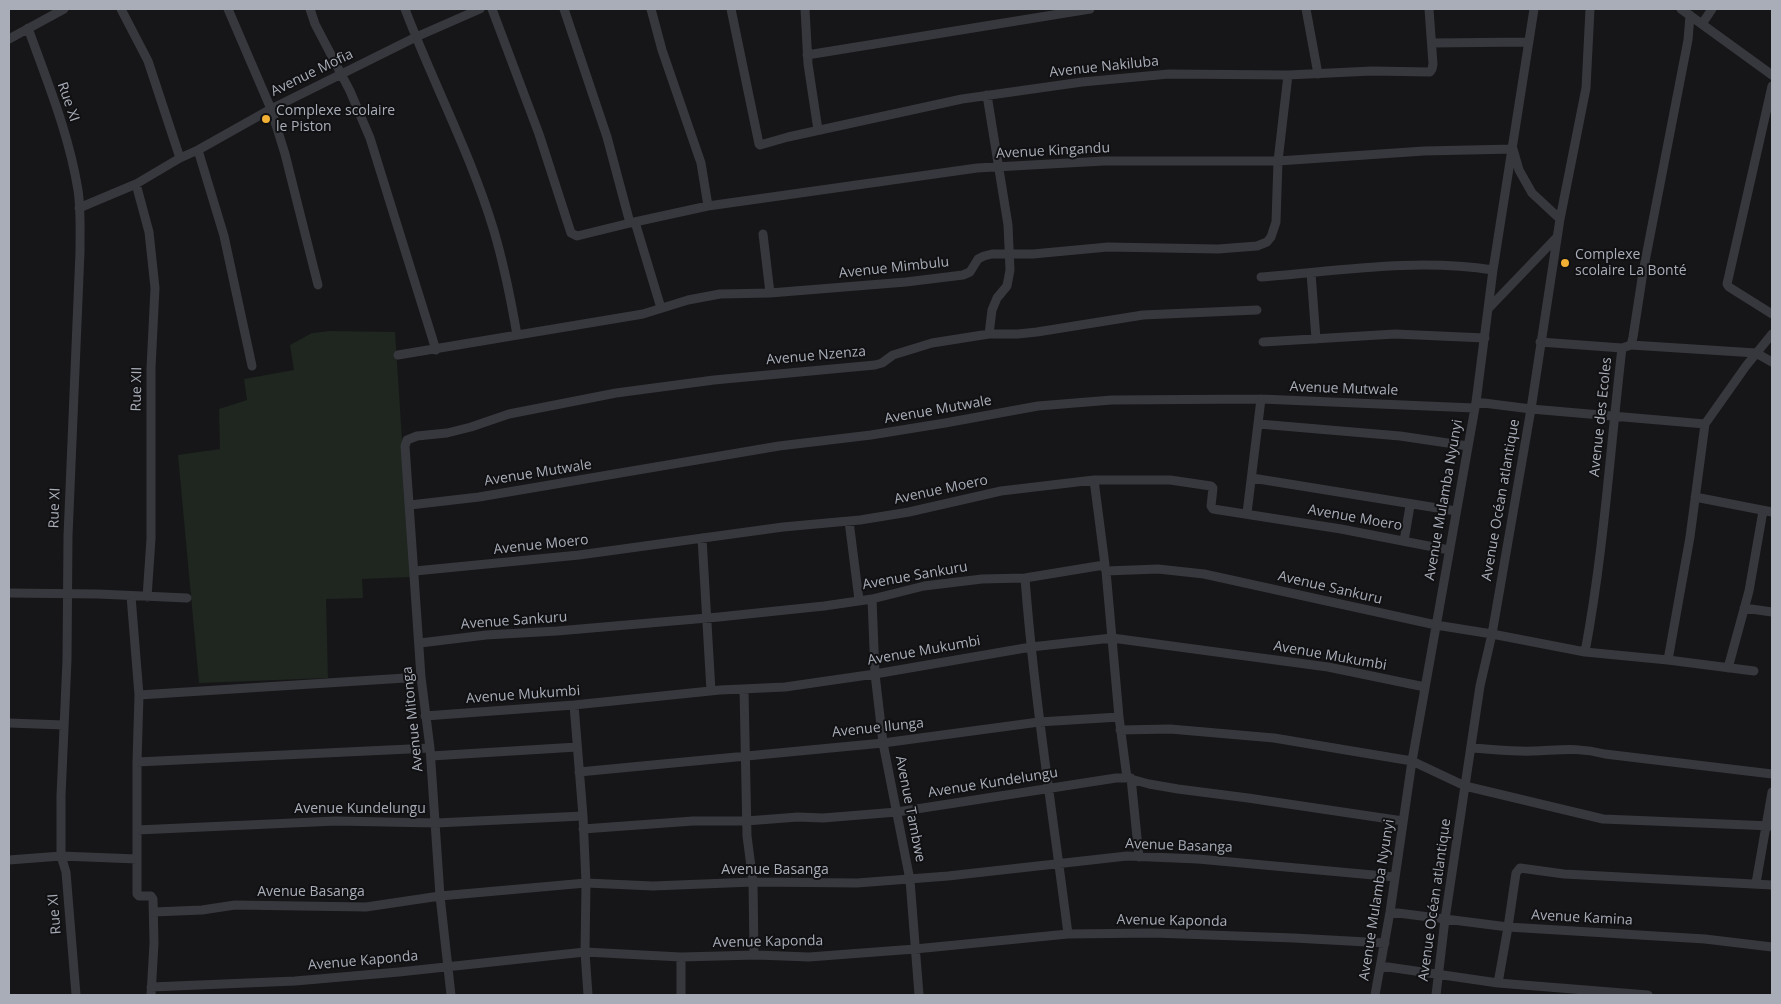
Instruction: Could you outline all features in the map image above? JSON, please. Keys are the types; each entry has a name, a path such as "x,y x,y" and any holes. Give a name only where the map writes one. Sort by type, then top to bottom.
{"street":[{"path":"9,39 64,9"},
{"path":"122,9 148,61 180,158"},
{"path":"228,9 271,109 285,154 318,285"},
{"path":"310,9 315,24 342,74 370,138 436,350"},
{"path":"405,9 466,154 493,229 507,278 517,334"},
{"name":"Avenue Mofia","path":"79,208 136,184 271,109 416,37 480,9"},
{"name":"Avenue Kingandu","path":"492,9 539,134 570,230 577,236 708,206 978,168 1104,161 1278,161 1424,151 1513,149"},
{"path":"564,9 661,308"},
{"path":"651,9 662,50 701,163 708,206"},
{"name":"Avenue Nakiluba","path":"732,9 759,144 954,101 1082,82 1168,74 1288,75 1372,71 1430,72 1432,69 1432,43"},
{"path":"804,9 807,55 818,130"},
{"path":"807,55 1090,9"},
{"path":"1306,9 1318,74"},
{"path":"1429,9 1432,43 1529,42"},
{"name":"Avenue Mulamba Nyunyi","path":"1375,995 1390,912 1412,760 1475,405 1493,270 1534,9"},
{"name":"Avenue Océan atlantique","path":"1436,995 1445,919 1480,686 1492,634 1531,409 1560,219 1586,88 1590,9"},
{"path":"1681,9 1772,76"},
{"path":"1702,24 1712,9"},
{"name":"Avenue des Ecoles","path":"1585,652 1596,593 1610,477 1614,416 1626,346 1634,330 1643,272 1688,40 1690,16"},
{"name":"Rue XI","path":"28,28 63,128 74,172 79,208 80,252 67,595 61,856 66,872 76,995"},
{"name":"Avenue Mimbulu","path":"398,355 643,314 688,300 720,294 770,293 906,282 963,274 970,272 978,259 984,256 1033,254 1108,247 1218,249 1257,246 1267,242 1274,232 1276,222 1278,161 1288,75"},
{"path":"1772,86 1727,284 1772,314"},
{"path":"987,95 992,134 1000,168 1010,254 1009,281 992,310 988,334"},
{"path":"1513,149 1520,170 1532,193 1560,219"},
{"path":"198,150 224,236 252,366"},
{"name":"Rue XII","path":"136,184 149,232 154,288 151,368 151,539 147,597"},
{"path":"763,234 770,293"},
{"path":"1488,309 1557,237"},
{"path":"1261,278 1391,265 1446,265 1493,270"},
{"path":"1311,273 1316,339"},
{"name":"Avenue Nzenza","path":"407,440 417,436 447,433 471,427 509,414 616,393 714,380 875,365 882,363 893,355 932,343 988,334 1037,332 1143,315 1257,310"},
{"path":"1263,342 1395,334 1485,338"},
{"path":"1668,660 1690,537 1705,424 1772,334"},
{"path":"1540,342 1756,353 1772,362"},
{"path":"1248,514 1261,399"},
{"name":"Avenue Mutwale","path":"410,504 479,497 779,446 871,435 1038,406 1112,400 1261,399 1475,405 1705,424"},
{"path":"1259,424 1400,436 1468,446"},
{"name":"Avenue Mitonga","path":"407,440 405,446 421,677 430,752 440,896 451,995"},
{"path":"1252,478 1456,510"},
{"path":"1094,480 1106,568 1120,730 1129,778 1139,857"},
{"name":"Avenue Moero","path":"415,572 579,555 783,527 849,522 909,512 1001,492 1094,480 1170,480 1211,486 1213,488 1212,508 1449,550"},
{"path":"1695,497 1768,512 1728,668"},
{"path":"1404,541 1409,504"},
{"path":"849,522 859,600"},
{"path":"702,538 711,691"},
{"name":"Avenue Sankuru","path":"420,643 486,635 557,631 824,606 872,599 924,586 982,579 1025,578 1106,568 1158,569 1204,574 1436,626 1492,634 1585,652 1754,671"},
{"path":"1025,578 1039,722 1050,787 1068,934"},
{"path":"9,594 98,594 186,598"},
{"path":"131,596 139,695 137,894 139,896 153,897 151,991"},
{"name":"Avenue Tambwe","path":"872,599 875,674 883,743 910,880 919,995"},
{"path":"1744,608 1772,612"},
{"name":"Avenue Mukumbi","path":"425,716 574,705 711,691 785,687 875,674 1031,647 1112,638 1328,667 1425,687"},
{"path":"139,695 421,677"},
{"path":"744,689 746,821 753,882 754,955"},
{"path":"574,705 583,816 586,883 585,952 588,995"},
{"name":"Avenue Ilunga","path":"579,772 883,743 1039,722 1119,717"},
{"path":"9,723 64,726"},
{"path":"1120,730 1170,729 1274,738 1412,760 1465,786 1603,820 1769,826"},
{"path":"137,762 577,747"},
{"path":"1471,748 1533,751 1570,748 1586,749 1605,754 1772,774"},
{"name":"Avenue Kundelungu","path":"583,829 693,821 746,821 798,817 823,818 897,812 1116,778 1129,778 1178,789 1403,821"},
{"path":"1756,883 1769,826 1772,792"},
{"name":"Avenue Kundelungu","path":"137,830 336,821 436,823 583,816"},
{"path":"9,860 61,856 137,859"},
{"name":"Avenue Basanga","path":"154,912 202,910 234,905 366,906 440,896 586,883 653,886 753,882 857,883 910,880 1127,856 1243,862 1395,877"},
{"path":"1498,983 1516,873 1522,868 1564,874 1772,885"},
{"name":"Avenue Kamina","path":"1390,912 1508,928 1705,939 1772,947"},
{"name":"Avenue Kaponda","path":"151,991 295,981 585,952 681,957 754,955 809,957 1068,934 1153,933 1385,943"},
{"path":"681,957 681,995"},
{"path":"1381,966 1498,983 1648,995"}],"shaded area":[{"path":"330,331 395,332 411,577 362,579 363,598 326,599 328,678 199,683 178,455 220,449 219,409 247,400 244,379 294,370 290,345 312,333"}],"place":[{"name":"Complexe scolaire le Piston","path":"266,119"},
{"name":"Complexe scolaire La Bonté","path":"1565,263"}]}
